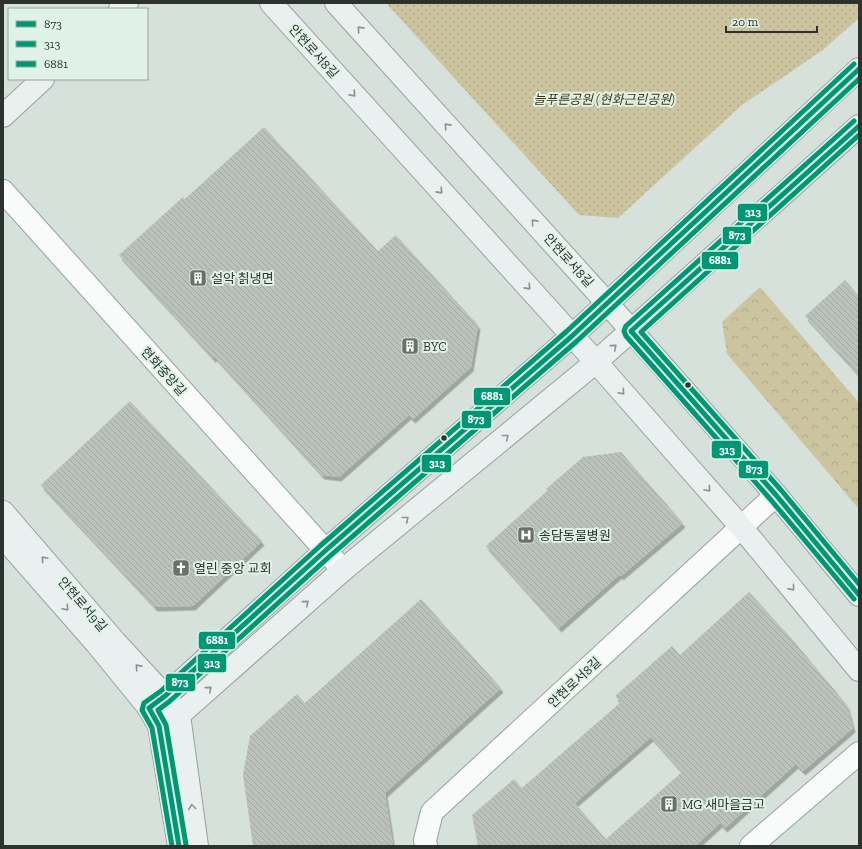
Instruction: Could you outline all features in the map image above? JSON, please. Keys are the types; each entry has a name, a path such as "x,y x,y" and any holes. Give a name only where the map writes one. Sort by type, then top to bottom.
{"street":[{"name":"안현로서8길","path":"271,3 596,362 742,528 859,670"},
{"name":"안현로서8길","path":"336,3 608,303 776,495 859,595"},
{"path":"158,710 325,551 572,336 859,69"},
{"path":"3,116 42,80"},
{"path":"179,714 343,570 596,362 859,126"},
{"name":"현화중앙길","path":"3,191 343,570"},
{"path":"742,528 776,495"},
{"name":"안현로서9길","path":"3,512 111,637 158,710"},
{"name":"안현로서8길","path":"426,846 425,840 432,812 742,528"},
{"name":"안현로서9길","path":"3,537 96,643 158,710"},
{"path":"158,710 179,714"},
{"path":"158,710 179,846"},
{"path":"179,714 197,846"},
{"path":"751,846 859,753"}],"green space":[{"name":"늘푸른공원 (현화근린공원)","path":"386,3 859,3 859,18 823,50 742,105 618,218 579,215"},
{"path":"760,287 859,403 859,509 727,354 722,322"}],"building":[{"path":"264,127 378,251 396,235 478,325 471,367 413,419 409,415 339,477 322,475 215,357 213,358 119,255 183,197 185,199"},
{"path":"845,280 859,296 859,375 805,316"},
{"path":"130,401 262,541 193,606 155,607 41,485"},
{"path":"621,452 683,523 621,576 620,574 559,628 486,546 547,491 546,489 583,457"},
{"path":"749,592 793,640 847,705 853,728 803,771 796,764 725,828 720,823 695,846 478,846 472,815 514,779 522,788 621,702 615,696 672,646 680,655","holes":["651,737 682,772 606,839 575,803"]},
{"path":"421,599 501,688 385,793 393,846 253,846 243,775 250,736 297,694 305,703"}],"transit line":[{"name":"6881","path":"172,846 152,728 142,710 144,703 161,691 320,546 567,331 854,64"},
{"name":"873","path":"179,846 159,726 149,708 165,696 325,551 572,336 859,69"},
{"name":"313","path":"186,845 166,725 158,710 170,701 330,556 577,341 859,79"},
{"name":"313","path":"854,121 626,326 624,331 626,336 771,500 854,599"},
{"name":"873","path":"859,126 631,331 776,495 859,595"},
{"name":"6881","path":"859,135 641,332 781,490 859,584"}],"place":[{"name":"설악 칡냉면","path":"198,278"},
{"name":"BYC","path":"410,346"},
{"name":"송담동물병원","path":"526,535"},
{"name":"열린 중앙 교회","path":"181,568"},
{"name":"MG 새마을금고","path":"669,804"}]}
